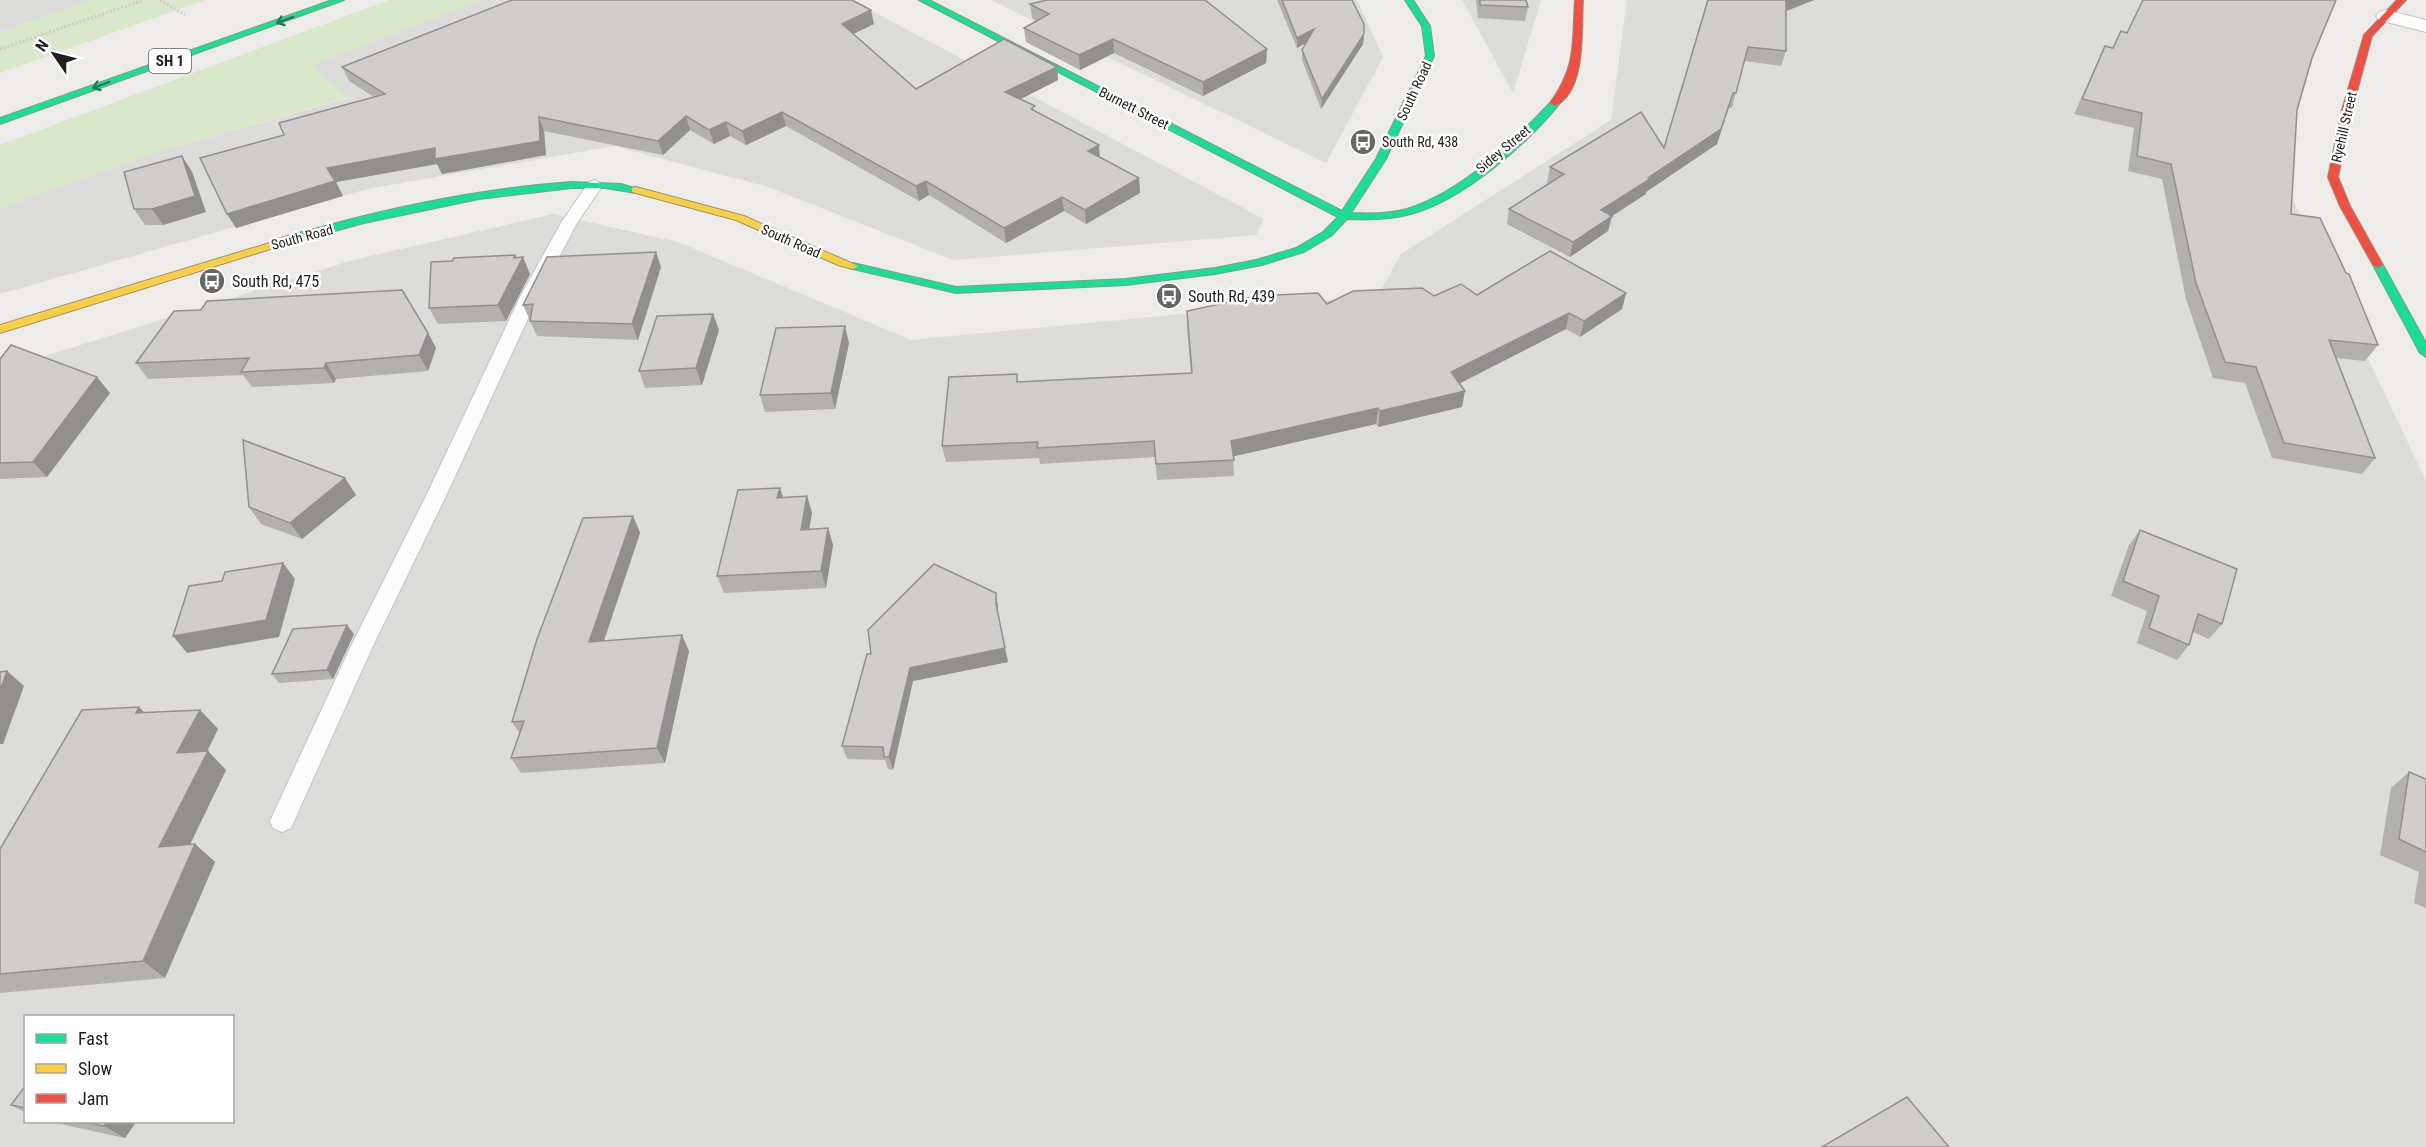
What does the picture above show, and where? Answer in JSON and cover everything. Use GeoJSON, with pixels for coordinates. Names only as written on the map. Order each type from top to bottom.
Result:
{"type":"FeatureCollection","features":[{"type":"Feature","properties":{"kind":"main road","name":"SH 1"},"geometry":{"type":"LineString","coordinates":[[0,121],[340,0]]}},
{"type":"Feature","properties":{"kind":"main road","name":"Burnett Street"},"geometry":{"type":"LineString","coordinates":[[923,0],[1344,216]]}},
{"type":"Feature","properties":{"kind":"main road","name":"South Road"},"geometry":{"type":"LineString","coordinates":[[0,329],[320,232],[451,200],[549,186],[595,185],[630,188],[740,218],[842,263],[956,290],[1126,282],[1215,272],[1258,263],[1300,250],[1327,234],[1344,216],[1381,159],[1430,56],[1426,26],[1409,0]]}},
{"type":"Feature","properties":{"kind":"main road","name":"Sidey Street"},"geometry":{"type":"LineString","coordinates":[[1344,216],[1382,218],[1430,204],[1497,156],[1556,103],[1571,82],[1577,60],[1579,0]]}},
{"type":"Feature","properties":{"kind":"main road","name":"Ryehill Street"},"geometry":{"type":"LineString","coordinates":[[2402,0],[2368,35],[2347,110],[2332,177],[2345,206],[2426,353]]}},
{"type":"Feature","properties":{"kind":"street"},"geometry":{"type":"LineString","coordinates":[[2386,16],[2426,26]]}},
{"type":"Feature","properties":{"kind":"lane"},"geometry":{"type":"LineString","coordinates":[[282,821],[361,648],[435,498],[529,297],[569,223],[595,185]]}},
{"type":"Feature","properties":{"kind":"path"},"geometry":{"type":"LineString","coordinates":[[0,49],[144,0]]}},
{"type":"Feature","properties":{"kind":"path"},"geometry":{"type":"LineString","coordinates":[[160,0],[185,15]]}},
{"type":"Feature","properties":{"kind":"shaded area"},"geometry":{"type":"Polygon","coordinates":[[[0,0],[93,0],[0,32],[0,0]]]}},
{"type":"Feature","properties":{"kind":"shaded area"},"geometry":{"type":"Polygon","coordinates":[[[481,0],[851,0],[1264,219],[1256,235],[953,260],[768,187],[614,146],[367,189],[0,294],[0,208],[154,153],[348,98],[312,65],[481,0]]]}},
{"type":"Feature","properties":{"kind":"shaded area"},"geometry":{"type":"Polygon","coordinates":[[[991,0],[1357,0],[1383,57],[1326,163],[991,0]]]}},
{"type":"Feature","properties":{"kind":"shaded area"},"geometry":{"type":"Polygon","coordinates":[[[1462,0],[1541,0],[1513,93],[1462,0]]]}},
{"type":"Feature","properties":{"kind":"shaded area"},"geometry":{"type":"Polygon","coordinates":[[[1627,0],[2324,0],[2276,164],[2426,481],[2426,1147],[0,1147],[0,370],[353,260],[553,214],[678,242],[911,340],[1378,295],[1401,254],[1611,120],[1627,0]]]}},
{"type":"Feature","properties":{"kind":"green space"},"geometry":{"type":"Polygon","coordinates":[[[93,0],[205,0],[0,73],[0,32],[93,0]]]}},
{"type":"Feature","properties":{"kind":"green space"},"geometry":{"type":"Polygon","coordinates":[[[389,0],[481,0],[312,65],[349,97],[154,153],[0,208],[0,145],[389,0]]]}},
{"type":"Feature","properties":{"kind":"building"},"geometry":{"type":"Polygon","coordinates":[[[512,0],[852,0],[871,10],[842,24],[916,89],[1004,39],[1057,67],[1005,92],[1035,106],[1031,109],[1099,145],[1088,151],[1139,178],[1085,210],[1062,197],[1004,228],[926,181],[916,186],[782,112],[742,131],[726,122],[709,130],[686,116],[658,141],[539,117],[540,141],[435,159],[435,148],[327,168],[335,181],[227,214],[200,158],[284,135],[279,123],[385,94],[342,67],[512,0]]]}},
{"type":"Feature","properties":{"kind":"building"},"geometry":{"type":"Polygon","coordinates":[[[1047,0],[1205,0],[1267,49],[1203,82],[1113,39],[1079,55],[1024,28],[1049,14],[1030,4],[1047,0]]]}},
{"type":"Feature","properties":{"kind":"building"},"geometry":{"type":"Polygon","coordinates":[[[1282,0],[1352,0],[1364,24],[1364,34],[1322,99],[1302,50],[1314,29],[1297,38],[1282,0]]]}},
{"type":"Feature","properties":{"kind":"building"},"geometry":{"type":"Polygon","coordinates":[[[1480,0],[1526,0],[1528,7],[1480,5],[1480,0]]]}},
{"type":"Feature","properties":{"kind":"building"},"geometry":{"type":"Polygon","coordinates":[[[1708,0],[1786,0],[1786,51],[1748,47],[1736,93],[1733,93],[1721,129],[1601,210],[1612,216],[1573,242],[1509,209],[1564,174],[1550,167],[1641,112],[1664,148],[1708,0]]]}},
{"type":"Feature","properties":{"kind":"building"},"geometry":{"type":"Polygon","coordinates":[[[2143,0],[2336,0],[2312,58],[2297,110],[2291,214],[2320,218],[2346,273],[2349,274],[2378,345],[2329,340],[2375,458],[2284,443],[2256,367],[2225,362],[2196,283],[2171,164],[2137,156],[2142,113],[2082,99],[2105,46],[2113,48],[2121,31],[2127,33],[2143,0]]]}},
{"type":"Feature","properties":{"kind":"building"},"geometry":{"type":"Polygon","coordinates":[[[182,156],[195,196],[152,209],[134,209],[124,172],[182,156]]]}},
{"type":"Feature","properties":{"kind":"building"},"geometry":{"type":"Polygon","coordinates":[[[1550,251],[1626,293],[1584,321],[1569,313],[1451,372],[1465,391],[1231,441],[1234,460],[1156,464],[1154,441],[1037,448],[1038,442],[942,446],[949,377],[1017,374],[1017,382],[1192,373],[1187,311],[1257,296],[1318,293],[1327,304],[1353,291],[1422,288],[1434,296],[1461,284],[1477,295],[1550,251]]]}},
{"type":"Feature","properties":{"kind":"building"},"geometry":{"type":"Polygon","coordinates":[[[656,252],[632,324],[530,321],[533,304],[523,305],[547,257],[656,252]]]}},
{"type":"Feature","properties":{"kind":"building"},"geometry":{"type":"Polygon","coordinates":[[[515,255],[514,258],[523,257],[498,305],[429,308],[431,262],[452,261],[454,258],[515,255]]]}},
{"type":"Feature","properties":{"kind":"building"},"geometry":{"type":"Polygon","coordinates":[[[402,290],[428,333],[419,355],[326,363],[324,368],[241,372],[249,358],[136,363],[174,311],[201,310],[207,301],[402,290]]]}},
{"type":"Feature","properties":{"kind":"building"},"geometry":{"type":"Polygon","coordinates":[[[713,314],[696,368],[639,371],[657,316],[713,314]]]}},
{"type":"Feature","properties":{"kind":"building"},"geometry":{"type":"Polygon","coordinates":[[[845,326],[831,393],[760,395],[776,328],[845,326]]]}},
{"type":"Feature","properties":{"kind":"building"},"geometry":{"type":"Polygon","coordinates":[[[11,345],[97,377],[33,462],[0,463],[0,359],[11,345]]]}},
{"type":"Feature","properties":{"kind":"building"},"geometry":{"type":"Polygon","coordinates":[[[243,440],[345,478],[290,523],[249,507],[243,440]]]}},
{"type":"Feature","properties":{"kind":"building"},"geometry":{"type":"Polygon","coordinates":[[[780,488],[777,498],[807,496],[801,530],[828,528],[821,571],[717,576],[738,490],[780,488]]]}},
{"type":"Feature","properties":{"kind":"building"},"geometry":{"type":"Polygon","coordinates":[[[633,516],[589,642],[682,635],[657,748],[511,758],[524,721],[512,722],[537,639],[583,518],[633,516]]]}},
{"type":"Feature","properties":{"kind":"building"},"geometry":{"type":"Polygon","coordinates":[[[2140,530],[2237,569],[2222,624],[2198,614],[2189,645],[2149,628],[2159,596],[2123,581],[2140,530]]]}},
{"type":"Feature","properties":{"kind":"building"},"geometry":{"type":"Polygon","coordinates":[[[283,563],[266,620],[173,636],[189,586],[222,581],[225,572],[283,563]]]}},
{"type":"Feature","properties":{"kind":"building"},"geometry":{"type":"Polygon","coordinates":[[[934,564],[996,593],[1005,648],[910,668],[889,757],[884,757],[883,747],[842,746],[867,654],[871,654],[868,630],[934,564]]]}},
{"type":"Feature","properties":{"kind":"building"},"geometry":{"type":"Polygon","coordinates":[[[347,625],[327,670],[272,674],[293,629],[347,625]]]}},
{"type":"Feature","properties":{"kind":"building"},"geometry":{"type":"Polygon","coordinates":[[[7,671],[0,691],[0,672],[7,671]]]}},
{"type":"Feature","properties":{"kind":"building"},"geometry":{"type":"Polygon","coordinates":[[[139,707],[136,713],[200,710],[177,753],[208,751],[159,847],[195,844],[143,961],[0,974],[0,849],[82,710],[139,707]]]}},
{"type":"Feature","properties":{"kind":"building"},"geometry":{"type":"Polygon","coordinates":[[[2409,772],[2426,779],[2426,852],[2399,839],[2409,772]]]}},
{"type":"Feature","properties":{"kind":"building"},"geometry":{"type":"Polygon","coordinates":[[[24,1088],[24,1108],[11,1105],[24,1088]]]}},
{"type":"Feature","properties":{"kind":"building"},"geometry":{"type":"Polygon","coordinates":[[[1907,1097],[1949,1147],[1822,1147],[1907,1097]]]}},
{"type":"Feature","properties":{"kind":"building"},"geometry":{"type":"Polygon","coordinates":[[[89,1123],[106,1123],[104,1126],[89,1123]]]}},
{"type":"Feature","properties":{"kind":"traffic: fast"},"geometry":{"type":"LineString","coordinates":[[0,121],[340,0]]}},
{"type":"Feature","properties":{"kind":"traffic: fast"},"geometry":{"type":"LineString","coordinates":[[923,0],[1344,216],[1376,216],[1408,212],[1446,195],[1507,150],[1555,103]]}},
{"type":"Feature","properties":{"kind":"traffic: fast"},"geometry":{"type":"LineString","coordinates":[[853,266],[956,290],[1126,282],[1215,271],[1258,263],[1300,250],[1327,234],[1344,216],[1381,159],[1430,56],[1426,26],[1409,0]]}},
{"type":"Feature","properties":{"kind":"traffic: fast"},"geometry":{"type":"LineString","coordinates":[[276,244],[362,220],[479,196],[589,184],[636,190]]}},
{"type":"Feature","properties":{"kind":"traffic: fast"},"geometry":{"type":"LineString","coordinates":[[2378,265],[2426,353]]}},
{"type":"Feature","properties":{"kind":"traffic: slow"},"geometry":{"type":"LineString","coordinates":[[636,190],[740,218],[853,266]]}},
{"type":"Feature","properties":{"kind":"traffic: slow"},"geometry":{"type":"LineString","coordinates":[[0,329],[276,244]]}},
{"type":"Feature","properties":{"kind":"traffic: jam"},"geometry":{"type":"LineString","coordinates":[[1555,103],[1571,79],[1575,66],[1579,0]]}},
{"type":"Feature","properties":{"kind":"traffic: jam"},"geometry":{"type":"LineString","coordinates":[[2378,265],[2345,206],[2333,177],[2347,110],[2368,35],[2402,0]]}},
{"type":"Feature","properties":{"kind":"place","name":"South Rd, 438"},"geometry":{"type":"Point","coordinates":[1363,142]}},
{"type":"Feature","properties":{"kind":"place","name":"South Rd, 475"},"geometry":{"type":"Point","coordinates":[212,281]}},
{"type":"Feature","properties":{"kind":"place","name":"South Rd, 439"},"geometry":{"type":"Point","coordinates":[1169,296]}}]}
